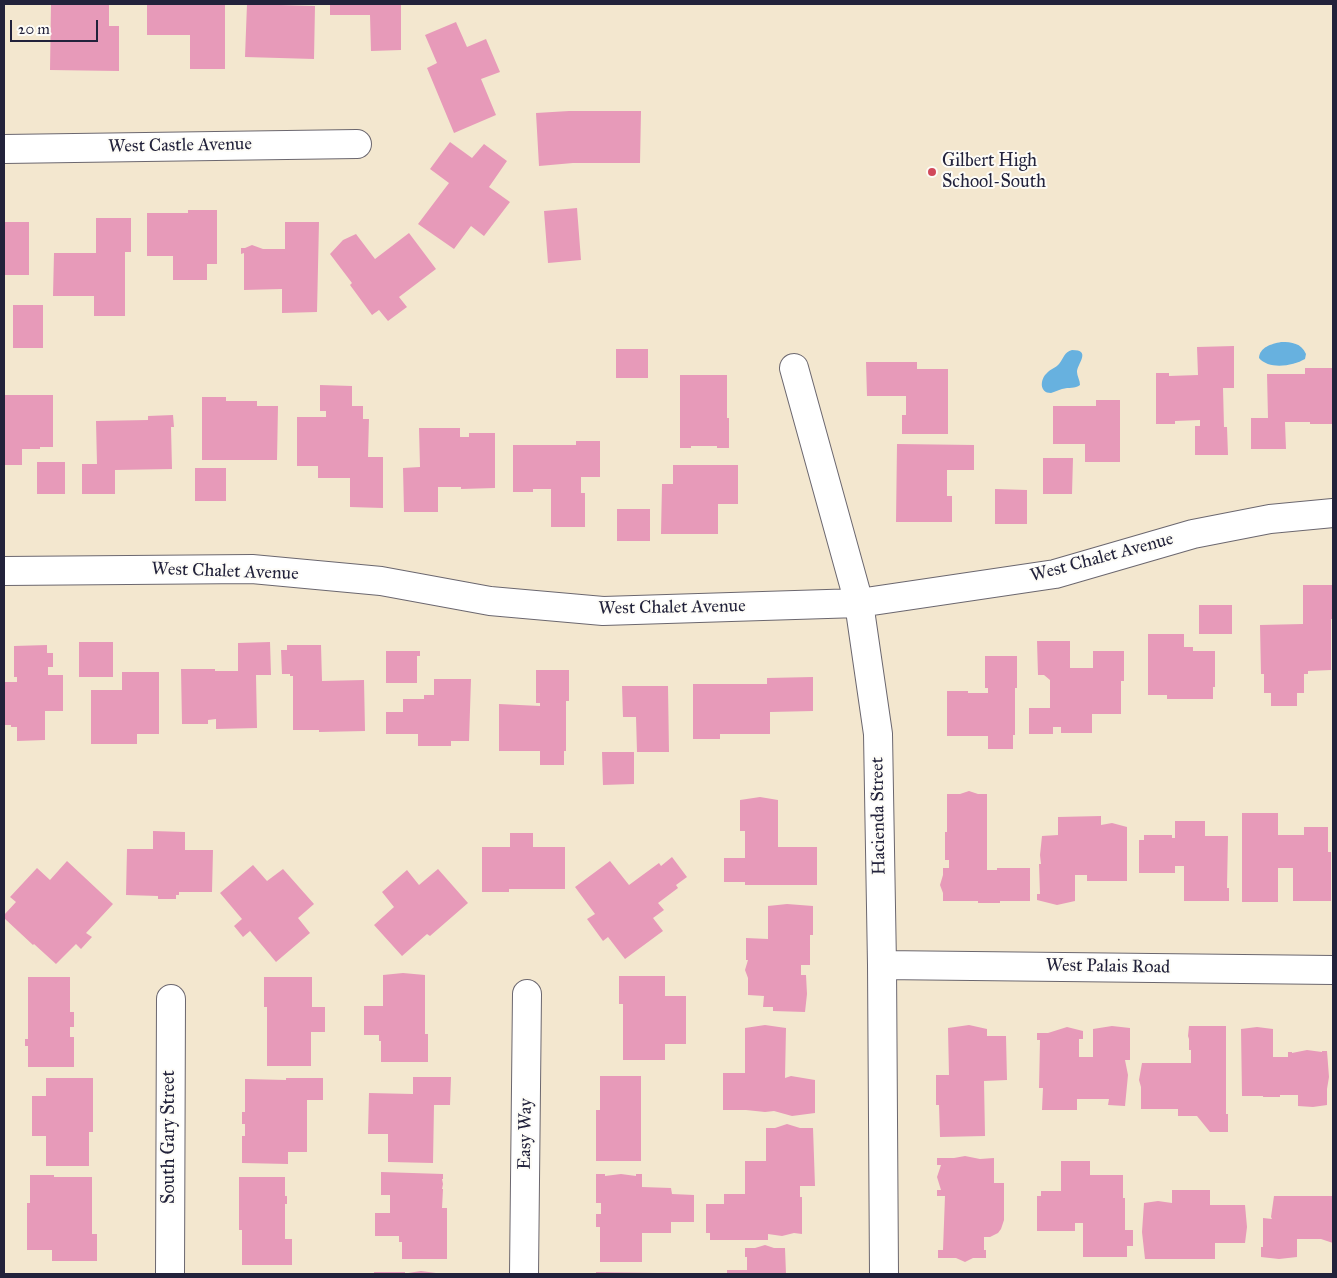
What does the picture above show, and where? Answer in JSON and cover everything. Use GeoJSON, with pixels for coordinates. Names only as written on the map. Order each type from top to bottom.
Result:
{"type":"FeatureCollection","features":[{"type":"Feature","properties":{"kind":"street","name":"West Castle Avenue"},"geometry":{"type":"LineString","coordinates":[[4,149],[357,144]]}},
{"type":"Feature","properties":{"kind":"street","name":"Hacienda Street"},"geometry":{"type":"LineString","coordinates":[[794,368],[859,603],[878,734],[884,1274]]}},
{"type":"Feature","properties":{"kind":"street","name":"West Chalet Avenue"},"geometry":{"type":"LineString","coordinates":[[4,571],[252,569],[381,581],[490,601],[603,611],[859,603],[1054,574],[1193,534],[1270,519],[1333,513]]}},
{"type":"Feature","properties":{"kind":"street","name":"West Palais Road"},"geometry":{"type":"LineString","coordinates":[[882,965],[1333,970]]}},
{"type":"Feature","properties":{"kind":"street","name":"Easy Way"},"geometry":{"type":"LineString","coordinates":[[524,1274],[527,994]]}},
{"type":"Feature","properties":{"kind":"street","name":"South Gary Street"},"geometry":{"type":"LineString","coordinates":[[170,1274],[171,999]]}},
{"type":"Feature","properties":{"kind":"water"},"geometry":{"type":"Polygon","coordinates":[[[1281,342],[1292,343],[1302,347],[1306,354],[1305,359],[1281,366],[1263,362],[1259,358],[1261,351],[1270,345],[1281,342]]]}},
{"type":"Feature","properties":{"kind":"water"},"geometry":{"type":"Polygon","coordinates":[[[1072,350],[1081,352],[1082,355],[1077,372],[1080,385],[1051,393],[1044,391],[1042,382],[1045,376],[1061,362],[1067,352],[1072,350]]]}},
{"type":"Feature","properties":{"kind":"building"},"geometry":{"type":"Polygon","coordinates":[[[51,4],[109,4],[109,26],[119,26],[119,71],[50,70],[51,4]]]}},
{"type":"Feature","properties":{"kind":"building"},"geometry":{"type":"Polygon","coordinates":[[[147,4],[225,4],[225,69],[190,69],[190,35],[147,35],[147,4]]]}},
{"type":"Feature","properties":{"kind":"building"},"geometry":{"type":"Polygon","coordinates":[[[247,4],[315,6],[314,59],[245,57],[247,4]]]}},
{"type":"Feature","properties":{"kind":"building"},"geometry":{"type":"Polygon","coordinates":[[[330,4],[401,4],[401,50],[371,51],[370,15],[330,15],[330,4]]]}},
{"type":"Feature","properties":{"kind":"building"},"geometry":{"type":"Polygon","coordinates":[[[456,22],[467,47],[486,39],[500,72],[481,79],[496,115],[454,133],[427,68],[437,63],[425,35],[456,22]]]}},
{"type":"Feature","properties":{"kind":"building"},"geometry":{"type":"Polygon","coordinates":[[[641,111],[640,163],[573,163],[539,166],[536,113],[641,111]]]}},
{"type":"Feature","properties":{"kind":"building"},"geometry":{"type":"Polygon","coordinates":[[[450,142],[472,158],[484,144],[507,161],[489,187],[510,202],[484,236],[471,226],[454,249],[418,224],[449,183],[430,169],[450,142]]]}},
{"type":"Feature","properties":{"kind":"building"},"geometry":{"type":"Polygon","coordinates":[[[577,208],[581,260],[548,263],[544,211],[577,208]]]}},
{"type":"Feature","properties":{"kind":"building"},"geometry":{"type":"Polygon","coordinates":[[[188,210],[217,210],[217,264],[207,264],[207,280],[173,280],[173,256],[147,256],[147,213],[188,213],[188,210]]]}},
{"type":"Feature","properties":{"kind":"building"},"geometry":{"type":"Polygon","coordinates":[[[96,218],[131,218],[131,252],[125,252],[125,316],[94,316],[94,296],[53,296],[54,253],[96,253],[96,218]]]}},
{"type":"Feature","properties":{"kind":"building"},"geometry":{"type":"Polygon","coordinates":[[[4,222],[29,222],[29,275],[4,275],[4,222]]]}},
{"type":"Feature","properties":{"kind":"building"},"geometry":{"type":"Polygon","coordinates":[[[285,222],[319,222],[317,312],[282,313],[282,289],[244,290],[244,253],[241,254],[241,248],[252,245],[263,249],[285,249],[285,222]]]}},
{"type":"Feature","properties":{"kind":"building"},"geometry":{"type":"Polygon","coordinates":[[[409,233],[436,269],[399,297],[407,307],[388,321],[379,310],[372,315],[350,285],[352,283],[330,254],[343,240],[356,234],[375,259],[409,233]]]}},
{"type":"Feature","properties":{"kind":"building"},"geometry":{"type":"Polygon","coordinates":[[[13,305],[43,305],[43,348],[13,348],[13,305]]]}},
{"type":"Feature","properties":{"kind":"building"},"geometry":{"type":"Polygon","coordinates":[[[1234,346],[1234,388],[1223,388],[1224,427],[1227,427],[1228,455],[1195,455],[1195,426],[1200,426],[1200,420],[1175,421],[1175,424],[1156,424],[1156,373],[1169,373],[1169,376],[1198,375],[1197,347],[1234,346]]]}},
{"type":"Feature","properties":{"kind":"building"},"geometry":{"type":"Polygon","coordinates":[[[616,349],[648,349],[648,378],[616,378],[616,349]]]}},
{"type":"Feature","properties":{"kind":"building"},"geometry":{"type":"Polygon","coordinates":[[[866,362],[917,362],[917,369],[948,369],[948,434],[902,434],[902,415],[906,415],[906,396],[867,396],[866,362]]]}},
{"type":"Feature","properties":{"kind":"building"},"geometry":{"type":"Polygon","coordinates":[[[1305,368],[1333,368],[1333,424],[1285,422],[1286,449],[1251,449],[1251,418],[1268,418],[1267,374],[1305,374],[1305,368]]]}},
{"type":"Feature","properties":{"kind":"building"},"geometry":{"type":"Polygon","coordinates":[[[680,375],[727,375],[729,448],[691,446],[691,448],[680,448],[680,375]]]}},
{"type":"Feature","properties":{"kind":"building"},"geometry":{"type":"Polygon","coordinates":[[[320,385],[352,386],[352,406],[363,406],[363,419],[369,419],[368,457],[383,457],[383,508],[350,507],[350,478],[318,478],[318,466],[297,466],[297,417],[326,417],[326,411],[320,411],[320,385]]]}},
{"type":"Feature","properties":{"kind":"building"},"geometry":{"type":"Polygon","coordinates":[[[4,395],[53,395],[53,447],[22,449],[22,465],[4,465],[4,395]]]}},
{"type":"Feature","properties":{"kind":"building"},"geometry":{"type":"Polygon","coordinates":[[[202,397],[226,397],[226,401],[257,401],[257,406],[278,406],[277,460],[202,460],[202,397]]]}},
{"type":"Feature","properties":{"kind":"building"},"geometry":{"type":"Polygon","coordinates":[[[1096,400],[1120,400],[1120,462],[1085,462],[1085,444],[1053,444],[1053,406],[1096,406],[1096,400]]]}},
{"type":"Feature","properties":{"kind":"building"},"geometry":{"type":"Polygon","coordinates":[[[173,415],[174,427],[171,427],[172,469],[115,470],[115,494],[82,494],[82,464],[97,464],[96,421],[148,420],[148,416],[173,415]]]}},
{"type":"Feature","properties":{"kind":"building"},"geometry":{"type":"Polygon","coordinates":[[[419,428],[460,428],[460,437],[469,437],[469,433],[495,433],[495,488],[461,489],[461,487],[438,487],[438,512],[404,512],[403,468],[420,467],[419,428]]]}},
{"type":"Feature","properties":{"kind":"building"},"geometry":{"type":"Polygon","coordinates":[[[576,441],[600,441],[600,477],[581,477],[581,493],[585,493],[585,527],[551,527],[551,489],[533,489],[533,492],[513,492],[513,445],[576,445],[576,441]]]}},
{"type":"Feature","properties":{"kind":"building"},"geometry":{"type":"Polygon","coordinates":[[[897,444],[974,445],[974,470],[947,470],[947,496],[952,496],[952,522],[896,522],[897,444]]]}},
{"type":"Feature","properties":{"kind":"building"},"geometry":{"type":"Polygon","coordinates":[[[1043,458],[1073,458],[1072,494],[1043,494],[1043,458]]]}},
{"type":"Feature","properties":{"kind":"building"},"geometry":{"type":"Polygon","coordinates":[[[37,462],[65,462],[65,494],[37,494],[37,462]]]}},
{"type":"Feature","properties":{"kind":"building"},"geometry":{"type":"Polygon","coordinates":[[[673,465],[738,465],[738,504],[718,504],[718,534],[661,534],[662,484],[673,484],[673,465]]]}},
{"type":"Feature","properties":{"kind":"building"},"geometry":{"type":"Polygon","coordinates":[[[195,468],[226,468],[226,501],[195,501],[195,468]]]}},
{"type":"Feature","properties":{"kind":"building"},"geometry":{"type":"Polygon","coordinates":[[[995,489],[1027,490],[1027,524],[995,524],[995,489]]]}},
{"type":"Feature","properties":{"kind":"building"},"geometry":{"type":"Polygon","coordinates":[[[617,509],[650,509],[650,541],[617,541],[617,509]]]}},
{"type":"Feature","properties":{"kind":"building"},"geometry":{"type":"Polygon","coordinates":[[[1303,585],[1333,585],[1331,670],[1308,671],[1308,674],[1304,674],[1304,693],[1297,693],[1297,706],[1271,706],[1271,693],[1264,693],[1264,674],[1261,674],[1260,625],[1303,624],[1303,585]]]}},
{"type":"Feature","properties":{"kind":"building"},"geometry":{"type":"Polygon","coordinates":[[[1199,605],[1232,605],[1232,634],[1199,634],[1199,605]]]}},
{"type":"Feature","properties":{"kind":"building"},"geometry":{"type":"Polygon","coordinates":[[[1148,634],[1184,634],[1184,647],[1193,647],[1193,651],[1215,651],[1213,699],[1167,699],[1167,695],[1148,695],[1148,634]]]}},
{"type":"Feature","properties":{"kind":"building"},"geometry":{"type":"Polygon","coordinates":[[[1037,641],[1070,641],[1070,668],[1093,668],[1093,651],[1124,651],[1124,681],[1121,681],[1121,714],[1092,714],[1092,733],[1061,733],[1061,727],[1053,727],[1053,734],[1029,734],[1029,708],[1050,708],[1050,680],[1044,675],[1038,675],[1037,641]]]}},
{"type":"Feature","properties":{"kind":"building"},"geometry":{"type":"Polygon","coordinates":[[[79,642],[113,642],[113,677],[79,677],[79,642]]]}},
{"type":"Feature","properties":{"kind":"building"},"geometry":{"type":"Polygon","coordinates":[[[270,642],[271,675],[256,675],[257,728],[216,729],[216,719],[208,720],[208,724],[182,724],[181,669],[238,671],[238,643],[270,642]]]}},
{"type":"Feature","properties":{"kind":"building"},"geometry":{"type":"Polygon","coordinates":[[[47,645],[47,653],[53,653],[53,667],[48,667],[48,675],[63,675],[63,711],[45,711],[45,740],[17,741],[17,727],[4,725],[4,682],[17,682],[17,677],[14,677],[14,646],[47,645]]]}},
{"type":"Feature","properties":{"kind":"building"},"geometry":{"type":"Polygon","coordinates":[[[287,645],[321,645],[322,681],[364,680],[365,731],[319,732],[319,730],[293,730],[293,676],[282,674],[281,650],[287,650],[287,645]]]}},
{"type":"Feature","properties":{"kind":"building"},"geometry":{"type":"Polygon","coordinates":[[[386,651],[420,651],[420,656],[417,656],[417,683],[386,683],[386,651]]]}},
{"type":"Feature","properties":{"kind":"building"},"geometry":{"type":"Polygon","coordinates":[[[985,656],[1017,656],[1013,749],[988,749],[988,736],[947,736],[947,691],[988,693],[988,688],[985,688],[985,656]]]}},
{"type":"Feature","properties":{"kind":"building"},"geometry":{"type":"Polygon","coordinates":[[[536,670],[569,670],[569,701],[566,701],[566,751],[564,751],[564,765],[540,765],[540,751],[499,751],[499,704],[540,706],[540,703],[536,703],[536,670]]]}},
{"type":"Feature","properties":{"kind":"building"},"geometry":{"type":"Polygon","coordinates":[[[122,672],[159,672],[159,734],[137,734],[137,744],[91,744],[91,690],[122,690],[122,672]]]}},
{"type":"Feature","properties":{"kind":"building"},"geometry":{"type":"Polygon","coordinates":[[[813,677],[813,711],[770,712],[770,734],[720,734],[720,739],[693,739],[693,684],[767,684],[767,678],[813,677]]]}},
{"type":"Feature","properties":{"kind":"building"},"geometry":{"type":"Polygon","coordinates":[[[434,679],[471,679],[469,741],[451,741],[451,746],[418,746],[418,734],[386,734],[386,712],[403,712],[403,699],[424,699],[424,695],[434,695],[434,679]]]}},
{"type":"Feature","properties":{"kind":"building"},"geometry":{"type":"Polygon","coordinates":[[[622,686],[668,686],[669,752],[637,752],[636,717],[623,717],[622,686]]]}},
{"type":"Feature","properties":{"kind":"building"},"geometry":{"type":"Polygon","coordinates":[[[602,752],[634,752],[634,784],[603,785],[602,752]]]}},
{"type":"Feature","properties":{"kind":"building"},"geometry":{"type":"Polygon","coordinates":[[[969,791],[987,794],[987,870],[997,870],[997,868],[1030,868],[1030,901],[978,903],[978,901],[943,901],[940,885],[943,868],[949,868],[949,860],[945,860],[947,794],[960,794],[969,791]]]}},
{"type":"Feature","properties":{"kind":"building"},"geometry":{"type":"Polygon","coordinates":[[[760,797],[778,800],[778,847],[817,847],[817,885],[745,885],[745,882],[724,882],[724,858],[745,858],[745,831],[740,831],[740,800],[760,797]]]}},
{"type":"Feature","properties":{"kind":"building"},"geometry":{"type":"Polygon","coordinates":[[[1242,813],[1278,813],[1278,835],[1304,835],[1304,827],[1328,827],[1328,852],[1331,852],[1331,901],[1293,901],[1293,868],[1278,868],[1278,902],[1242,902],[1242,813]]]}},
{"type":"Feature","properties":{"kind":"building"},"geometry":{"type":"Polygon","coordinates":[[[1101,816],[1101,825],[1112,823],[1127,827],[1127,881],[1087,881],[1087,875],[1075,875],[1075,901],[1057,905],[1037,900],[1037,894],[1040,894],[1039,864],[1041,864],[1042,836],[1058,835],[1058,817],[1101,816]]]}},
{"type":"Feature","properties":{"kind":"building"},"geometry":{"type":"Polygon","coordinates":[[[1175,821],[1205,821],[1205,836],[1228,836],[1227,888],[1229,888],[1229,901],[1184,901],[1184,866],[1175,866],[1175,873],[1139,873],[1139,840],[1144,840],[1144,835],[1172,835],[1172,838],[1175,838],[1175,821]]]}},
{"type":"Feature","properties":{"kind":"building"},"geometry":{"type":"Polygon","coordinates":[[[153,831],[185,832],[185,850],[213,850],[212,892],[179,892],[179,895],[176,895],[176,899],[158,899],[158,896],[126,895],[127,849],[153,849],[153,831]]]}},
{"type":"Feature","properties":{"kind":"building"},"geometry":{"type":"Polygon","coordinates":[[[510,833],[533,833],[533,847],[565,847],[565,889],[509,889],[509,892],[482,892],[482,847],[510,847],[510,833]]]}},
{"type":"Feature","properties":{"kind":"building"},"geometry":{"type":"Polygon","coordinates":[[[672,857],[687,877],[676,885],[678,888],[658,903],[664,910],[653,918],[663,931],[625,959],[608,937],[603,941],[587,919],[595,914],[575,887],[610,861],[629,885],[659,863],[661,866],[672,857]]]}},
{"type":"Feature","properties":{"kind":"building"},"geometry":{"type":"Polygon","coordinates":[[[67,861],[113,904],[86,933],[92,937],[81,949],[76,944],[56,964],[4,918],[4,915],[16,902],[10,897],[37,868],[50,880],[67,861]]]}},
{"type":"Feature","properties":{"kind":"building"},"geometry":{"type":"Polygon","coordinates":[[[253,865],[267,881],[283,869],[314,904],[298,918],[310,933],[276,962],[250,931],[243,937],[234,926],[242,919],[220,893],[253,865]]]}},
{"type":"Feature","properties":{"kind":"building"},"geometry":{"type":"Polygon","coordinates":[[[438,869],[468,903],[430,936],[427,934],[402,956],[374,925],[394,907],[382,892],[407,870],[419,885],[438,869]]]}},
{"type":"Feature","properties":{"kind":"building"},"geometry":{"type":"Polygon","coordinates":[[[787,904],[813,906],[813,935],[810,935],[810,965],[801,965],[801,975],[806,975],[807,994],[805,1012],[773,1011],[773,1007],[763,1007],[764,996],[748,995],[748,978],[745,970],[748,960],[746,960],[746,938],[768,939],[768,906],[787,904]]]}},
{"type":"Feature","properties":{"kind":"building"},"geometry":{"type":"Polygon","coordinates":[[[403,973],[425,975],[425,1034],[428,1034],[428,1062],[381,1062],[381,1041],[379,1041],[379,1035],[364,1035],[364,1006],[383,1006],[383,975],[403,973]]]}},
{"type":"Feature","properties":{"kind":"building"},"geometry":{"type":"Polygon","coordinates":[[[619,976],[665,976],[665,996],[686,996],[686,1044],[665,1044],[665,1060],[623,1060],[623,1004],[619,1004],[619,976]]]}},
{"type":"Feature","properties":{"kind":"building"},"geometry":{"type":"Polygon","coordinates":[[[28,977],[70,977],[70,1012],[74,1012],[74,1027],[70,1027],[70,1037],[74,1037],[74,1067],[28,1067],[28,1046],[25,1046],[25,1039],[28,1039],[28,977]]]}},
{"type":"Feature","properties":{"kind":"building"},"geometry":{"type":"Polygon","coordinates":[[[264,977],[312,977],[312,1007],[325,1007],[325,1032],[311,1032],[311,1066],[267,1066],[267,1007],[264,1007],[264,977]]]}},
{"type":"Feature","properties":{"kind":"building"},"geometry":{"type":"Polygon","coordinates":[[[765,1025],[786,1028],[785,1078],[791,1076],[815,1080],[815,1113],[792,1116],[774,1111],[723,1110],[723,1073],[745,1073],[745,1028],[765,1025]]]}},
{"type":"Feature","properties":{"kind":"building"},"geometry":{"type":"Polygon","coordinates":[[[969,1025],[987,1029],[987,1036],[1006,1036],[1007,1080],[984,1081],[985,1136],[940,1137],[939,1105],[936,1105],[936,1075],[949,1075],[948,1028],[969,1025]]]}},
{"type":"Feature","properties":{"kind":"building"},"geometry":{"type":"Polygon","coordinates":[[[1112,1026],[1130,1028],[1130,1060],[1125,1060],[1128,1075],[1125,1106],[1108,1105],[1109,1099],[1077,1099],[1077,1110],[1042,1110],[1043,1088],[1039,1088],[1040,1040],[1037,1040],[1037,1033],[1048,1033],[1067,1027],[1083,1031],[1083,1039],[1079,1039],[1079,1057],[1093,1057],[1093,1029],[1112,1026]]]}},
{"type":"Feature","properties":{"kind":"building"},"geometry":{"type":"Polygon","coordinates":[[[1189,1026],[1226,1026],[1226,1114],[1228,1114],[1228,1132],[1210,1132],[1197,1116],[1178,1116],[1178,1109],[1141,1109],[1141,1087],[1139,1080],[1142,1063],[1191,1063],[1188,1036],[1189,1026]]]}},
{"type":"Feature","properties":{"kind":"building"},"geometry":{"type":"Polygon","coordinates":[[[1257,1027],[1273,1029],[1273,1057],[1288,1057],[1288,1052],[1307,1050],[1327,1051],[1329,1077],[1327,1105],[1313,1107],[1298,1106],[1298,1095],[1280,1095],[1280,1097],[1242,1096],[1241,1029],[1257,1027]]]}},
{"type":"Feature","properties":{"kind":"building"},"geometry":{"type":"Polygon","coordinates":[[[600,1076],[641,1076],[641,1161],[596,1161],[596,1110],[600,1110],[600,1076]]]}},
{"type":"Feature","properties":{"kind":"building"},"geometry":{"type":"Polygon","coordinates":[[[413,1077],[451,1077],[450,1105],[434,1105],[433,1163],[388,1162],[388,1134],[368,1134],[369,1093],[413,1094],[413,1077]]]}},
{"type":"Feature","properties":{"kind":"building"},"geometry":{"type":"Polygon","coordinates":[[[46,1078],[93,1078],[93,1132],[89,1132],[89,1166],[46,1166],[46,1136],[32,1136],[32,1096],[46,1096],[46,1078]]]}},
{"type":"Feature","properties":{"kind":"building"},"geometry":{"type":"Polygon","coordinates":[[[286,1078],[323,1078],[323,1100],[307,1100],[307,1152],[288,1152],[288,1164],[242,1163],[242,1136],[245,1136],[242,1112],[245,1112],[245,1079],[286,1080],[286,1078]]]}},
{"type":"Feature","properties":{"kind":"building"},"geometry":{"type":"Polygon","coordinates":[[[787,1124],[800,1128],[813,1128],[815,1186],[800,1186],[800,1197],[802,1197],[802,1234],[794,1233],[782,1236],[768,1234],[768,1240],[710,1240],[710,1233],[706,1233],[706,1204],[724,1204],[724,1194],[745,1194],[745,1161],[766,1161],[766,1128],[775,1128],[787,1124]]]}},
{"type":"Feature","properties":{"kind":"building"},"geometry":{"type":"Polygon","coordinates":[[[965,1156],[980,1159],[994,1158],[994,1183],[1004,1183],[1004,1220],[998,1233],[990,1237],[984,1237],[986,1258],[973,1258],[965,1262],[956,1258],[938,1258],[938,1250],[943,1250],[945,1196],[937,1196],[937,1190],[941,1190],[937,1177],[941,1165],[937,1165],[937,1158],[965,1156]]]}},
{"type":"Feature","properties":{"kind":"building"},"geometry":{"type":"Polygon","coordinates":[[[1061,1161],[1090,1161],[1090,1175],[1123,1175],[1125,1230],[1133,1230],[1133,1246],[1127,1246],[1127,1257],[1083,1257],[1083,1223],[1075,1223],[1075,1231],[1037,1231],[1037,1196],[1041,1196],[1041,1191],[1061,1191],[1061,1161]]]}},
{"type":"Feature","properties":{"kind":"building"},"geometry":{"type":"Polygon","coordinates":[[[381,1172],[443,1174],[442,1208],[447,1208],[447,1259],[402,1259],[402,1242],[399,1242],[399,1236],[375,1236],[375,1213],[390,1213],[390,1195],[381,1195],[381,1172]]]}},
{"type":"Feature","properties":{"kind":"building"},"geometry":{"type":"Polygon","coordinates":[[[596,1174],[605,1174],[605,1176],[621,1174],[636,1176],[636,1174],[642,1174],[642,1187],[671,1188],[672,1194],[694,1195],[694,1222],[671,1222],[671,1233],[642,1233],[642,1262],[600,1262],[600,1227],[596,1227],[596,1214],[601,1214],[601,1203],[596,1203],[596,1174]]]}},
{"type":"Feature","properties":{"kind":"building"},"geometry":{"type":"Polygon","coordinates":[[[30,1175],[92,1177],[92,1234],[97,1234],[97,1261],[52,1261],[52,1250],[27,1250],[27,1203],[30,1203],[30,1175]]]}},
{"type":"Feature","properties":{"kind":"building"},"geometry":{"type":"Polygon","coordinates":[[[239,1177],[285,1177],[287,1204],[285,1204],[285,1239],[292,1239],[292,1265],[242,1265],[242,1230],[239,1230],[239,1177]]]}},
{"type":"Feature","properties":{"kind":"building"},"geometry":{"type":"Polygon","coordinates":[[[1172,1190],[1210,1190],[1210,1205],[1245,1205],[1247,1227],[1245,1243],[1215,1243],[1215,1259],[1145,1259],[1142,1232],[1144,1203],[1158,1201],[1172,1203],[1172,1190]]]}},
{"type":"Feature","properties":{"kind":"building"},"geometry":{"type":"Polygon","coordinates":[[[1274,1196],[1333,1196],[1333,1243],[1321,1239],[1297,1239],[1297,1257],[1279,1259],[1261,1257],[1263,1218],[1272,1219],[1274,1196]]]}},
{"type":"Feature","properties":{"kind":"building"},"geometry":{"type":"Polygon","coordinates":[[[765,1245],[774,1248],[785,1248],[786,1274],[727,1274],[727,1270],[747,1270],[745,1248],[765,1245]]]}},
{"type":"Feature","properties":{"kind":"building"},"geometry":{"type":"Polygon","coordinates":[[[421,1271],[436,1273],[436,1274],[408,1274],[421,1271]]]}},
{"type":"Feature","properties":{"kind":"building"},"geometry":{"type":"Polygon","coordinates":[[[374,1272],[405,1272],[405,1274],[374,1274],[374,1272]]]}},
{"type":"Feature","properties":{"kind":"building"},"geometry":{"type":"Polygon","coordinates":[[[596,1272],[658,1273],[658,1274],[596,1274],[596,1272]]]}},
{"type":"Feature","properties":{"kind":"place","name":"Gilbert High School-South"},"geometry":{"type":"Point","coordinates":[932,172]}}]}
